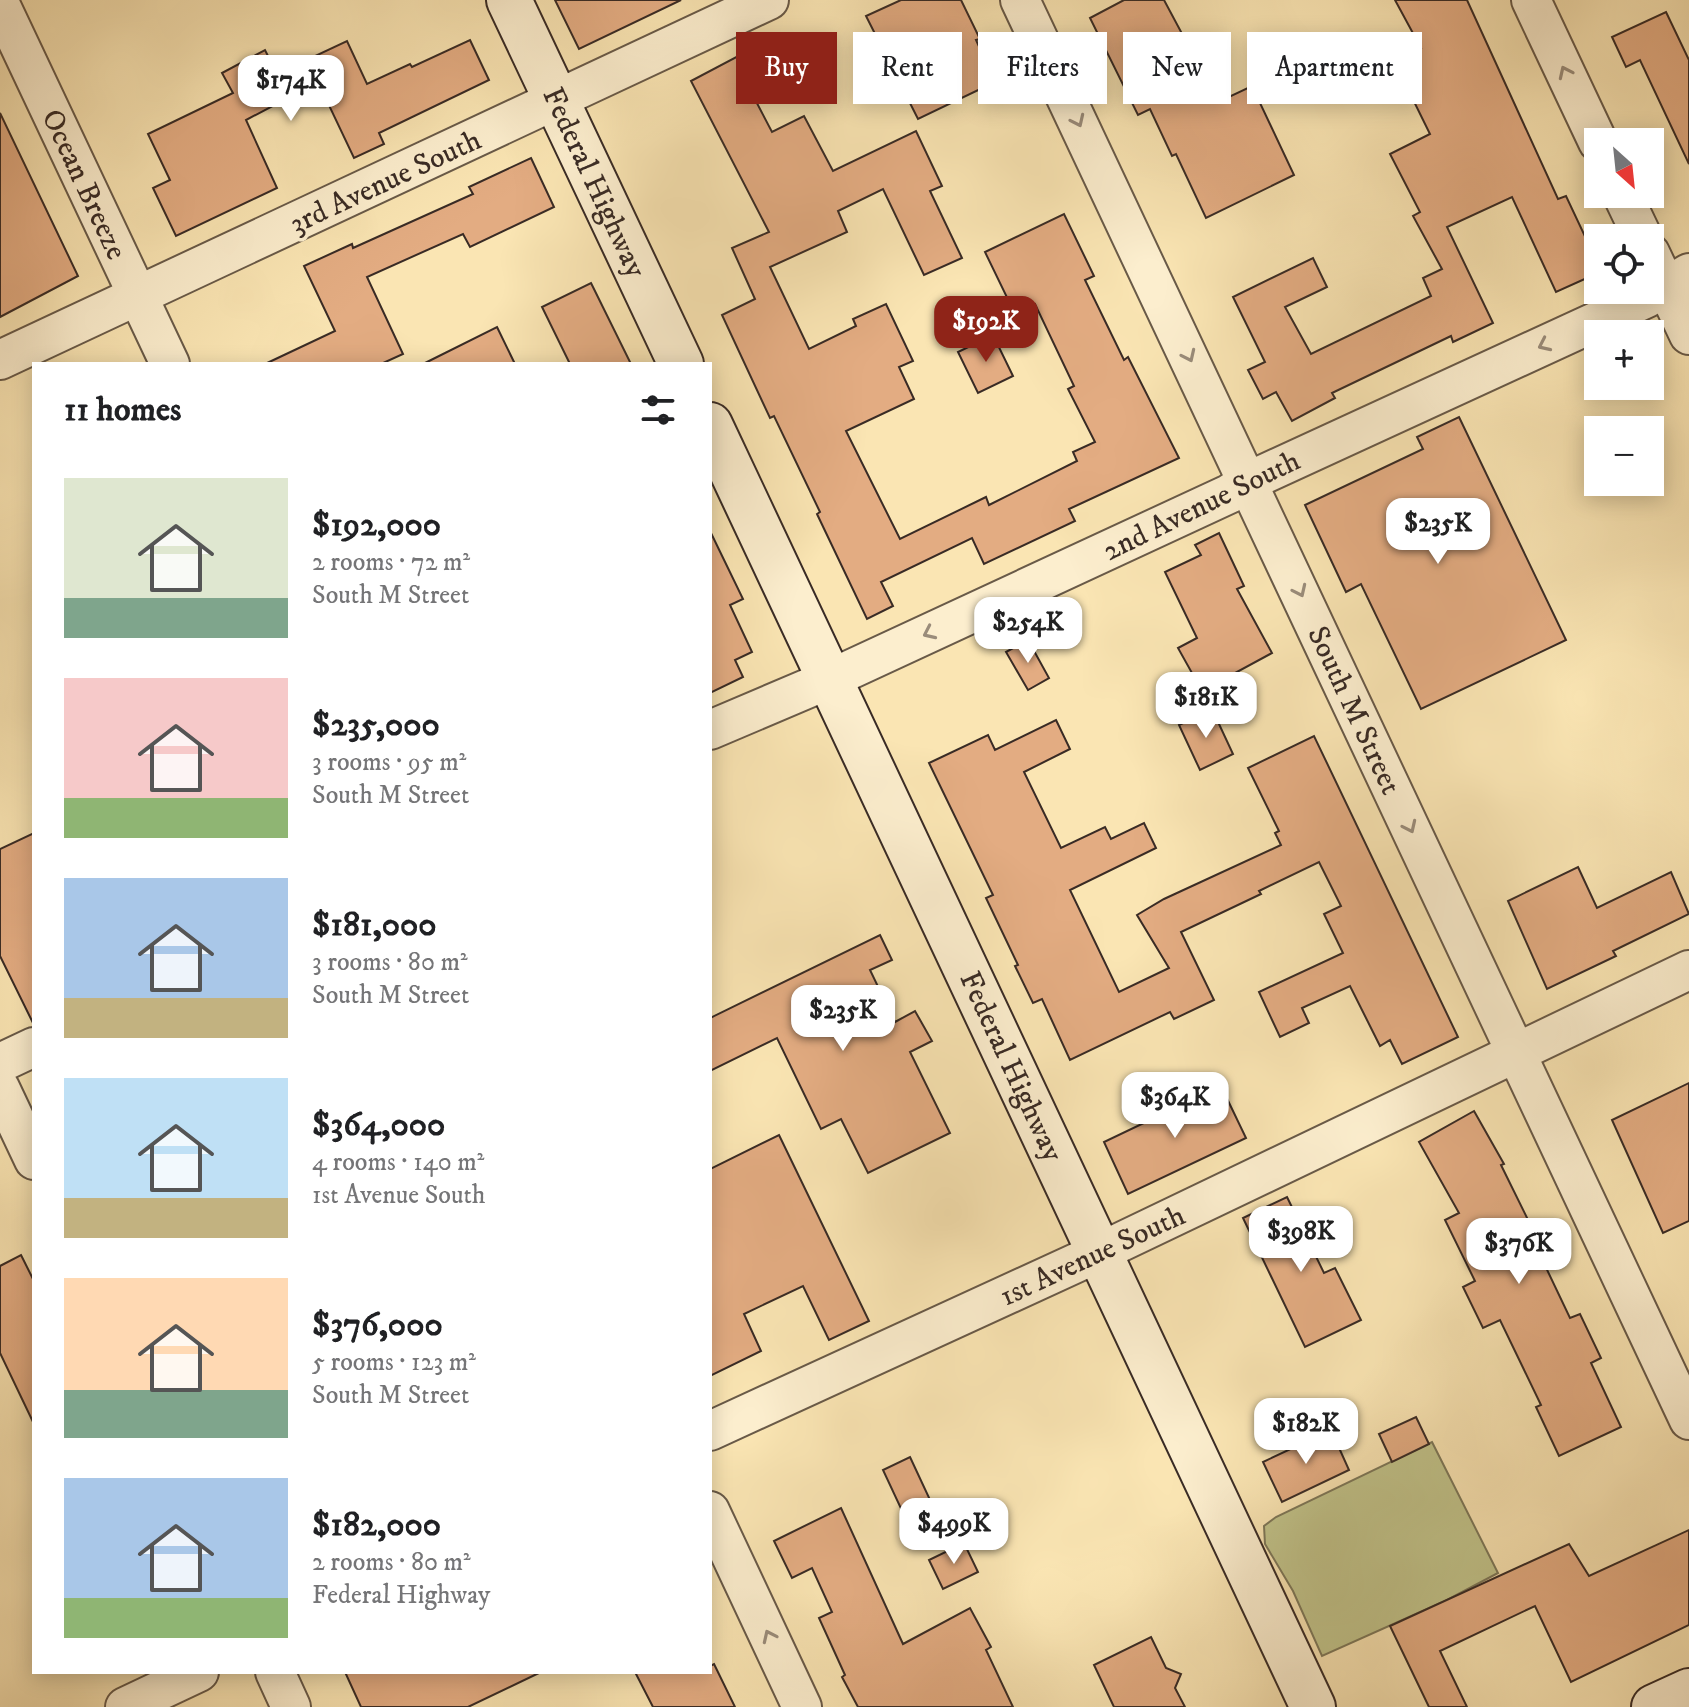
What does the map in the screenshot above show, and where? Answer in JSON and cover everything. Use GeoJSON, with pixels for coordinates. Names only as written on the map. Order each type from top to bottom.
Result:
{"type":"FeatureCollection","features":[{"type":"Feature","properties":{"kind":"main road","name":"Federal Highway"},"geometry":{"type":"LineString","coordinates":[[509,0],[680,362]]}},
{"type":"Feature","properties":{"kind":"main road","name":"Federal Highway"},"geometry":{"type":"LineString","coordinates":[[712,429],[1313,1707]]}},
{"type":"Feature","properties":{"kind":"main road"},"geometry":{"type":"LineString","coordinates":[[1654,1707],[1689,1691]]}},
{"type":"Feature","properties":{"kind":"street","name":"3rd Avenue South"},"geometry":{"type":"LineString","coordinates":[[0,360],[769,0]]}},
{"type":"Feature","properties":{"kind":"street","name":"South M Street"},"geometry":{"type":"LineString","coordinates":[[1020,0],[1689,1420]]}},
{"type":"Feature","properties":{"kind":"street"},"geometry":{"type":"LineString","coordinates":[[1531,0],[1591,128]]}},
{"type":"Feature","properties":{"kind":"street","name":"Ocean Breeze"},"geometry":{"type":"LineString","coordinates":[[0,4],[169,362]]}},
{"type":"Feature","properties":{"kind":"street","name":"2nd Avenue South"},"geometry":{"type":"LineString","coordinates":[[712,729],[830,679],[1647,298],[1668,270]]}},
{"type":"Feature","properties":{"kind":"street"},"geometry":{"type":"LineString","coordinates":[[1668,270],[1689,335]]}},
{"type":"Feature","properties":{"kind":"street","name":"1st Avenue South"},"geometry":{"type":"LineString","coordinates":[[712,1430],[1100,1252],[1689,970]]}},
{"type":"Feature","properties":{"kind":"street"},"geometry":{"type":"LineString","coordinates":[[0,1063],[32,1048]]}},
{"type":"Feature","properties":{"kind":"street"},"geometry":{"type":"LineString","coordinates":[[0,1088],[32,1156]]}},
{"type":"Feature","properties":{"kind":"street"},"geometry":{"type":"LineString","coordinates":[[712,1515],[802,1707]]}},
{"type":"Feature","properties":{"kind":"street"},"geometry":{"type":"LineString","coordinates":[[125,1707],[195,1674]]}},
{"type":"Feature","properties":{"kind":"street"},"geometry":{"type":"LineString","coordinates":[[276,1674],[291,1707]]}},
{"type":"Feature","properties":{"kind":"green space"},"geometry":{"type":"Polygon","coordinates":[[[1432,1442],[1498,1573],[1447,1600],[1322,1656],[1293,1591],[1265,1544],[1264,1526],[1276,1517],[1432,1442]]]}},
{"type":"Feature","properties":{"kind":"building"},"geometry":{"type":"Polygon","coordinates":[[[555,0],[681,0],[579,49],[555,0]]]}},
{"type":"Feature","properties":{"kind":"building"},"geometry":{"type":"Polygon","coordinates":[[[901,0],[961,0],[978,35],[978,90],[962,98],[962,32],[874,32],[866,16],[901,0]]]}},
{"type":"Feature","properties":{"kind":"building"},"geometry":{"type":"Polygon","coordinates":[[[1124,0],[1164,0],[1181,32],[1123,32],[1123,85],[1107,52],[1107,32],[1097,32],[1090,18],[1124,0]]]}},
{"type":"Feature","properties":{"kind":"building"},"geometry":{"type":"Polygon","coordinates":[[[1395,0],[1467,0],[1558,199],[1566,196],[1584,234],[1584,279],[1556,292],[1512,197],[1447,227],[1493,323],[1453,342],[1451,336],[1332,393],[1335,398],[1292,421],[1276,392],[1263,399],[1248,370],[1265,362],[1233,297],[1313,258],[1327,287],[1285,307],[1311,354],[1431,296],[1423,278],[1442,269],[1413,216],[1420,212],[1390,154],[1430,134],[1415,104],[1422,104],[1422,32],[1412,32],[1395,0]]]}},
{"type":"Feature","properties":{"kind":"building"},"geometry":{"type":"Polygon","coordinates":[[[1666,12],[1689,60],[1689,164],[1640,60],[1626,67],[1612,37],[1666,12]]]}},
{"type":"Feature","properties":{"kind":"building"},"geometry":{"type":"Polygon","coordinates":[[[470,40],[489,80],[379,133],[384,144],[354,158],[318,82],[246,120],[277,188],[176,236],[153,188],[170,180],[148,134],[233,93],[222,73],[265,50],[277,74],[347,41],[367,84],[470,40]]]}},
{"type":"Feature","properties":{"kind":"building"},"geometry":{"type":"Polygon","coordinates":[[[736,57],[736,104],[757,104],[772,132],[804,116],[833,171],[916,131],[942,186],[930,191],[962,258],[924,275],[883,189],[838,211],[847,232],[770,267],[809,349],[856,326],[853,319],[886,304],[913,361],[899,367],[914,399],[846,431],[900,539],[986,497],[989,505],[1077,461],[1073,452],[1095,442],[1068,389],[1074,386],[1035,304],[1015,314],[985,252],[1064,214],[1094,276],[1085,280],[1124,360],[1128,357],[1179,458],[1069,509],[1075,521],[984,564],[972,538],[881,582],[893,606],[867,619],[817,514],[820,512],[774,416],[770,418],[722,315],[755,299],[732,248],[769,232],[691,81],[736,57]]]}},
{"type":"Feature","properties":{"kind":"building"},"geometry":{"type":"Polygon","coordinates":[[[1247,88],[1247,104],[1260,104],[1294,175],[1206,218],[1176,154],[1172,156],[1150,109],[1138,115],[1133,104],[1231,104],[1231,96],[1247,88]]]}},
{"type":"Feature","properties":{"kind":"building"},"geometry":{"type":"Polygon","coordinates":[[[910,104],[949,104],[918,119],[910,104]]]}},
{"type":"Feature","properties":{"kind":"building"},"geometry":{"type":"Polygon","coordinates":[[[0,113],[78,276],[0,317],[0,113]]]}},
{"type":"Feature","properties":{"kind":"building"},"geometry":{"type":"Polygon","coordinates":[[[531,158],[554,207],[470,247],[463,234],[367,277],[403,354],[385,362],[269,362],[335,331],[304,266],[352,244],[353,248],[473,194],[469,187],[531,158]]]}},
{"type":"Feature","properties":{"kind":"building"},"geometry":{"type":"Polygon","coordinates":[[[591,283],[630,362],[569,362],[542,307],[591,283]]]}},
{"type":"Feature","properties":{"kind":"building"},"geometry":{"type":"Polygon","coordinates":[[[497,327],[514,362],[427,362],[497,327]]]}},
{"type":"Feature","properties":{"kind":"building"},"geometry":{"type":"Polygon","coordinates":[[[993,335],[1013,376],[978,393],[958,352],[993,335]]]}},
{"type":"Feature","properties":{"kind":"building"},"geometry":{"type":"Polygon","coordinates":[[[1459,417],[1566,640],[1421,709],[1361,584],[1346,592],[1305,505],[1423,449],[1417,437],[1459,417]]]}},
{"type":"Feature","properties":{"kind":"building"},"geometry":{"type":"Polygon","coordinates":[[[1219,533],[1244,586],[1237,589],[1272,653],[1202,691],[1178,648],[1197,638],[1165,572],[1201,555],[1195,545],[1219,533]]]}},
{"type":"Feature","properties":{"kind":"building"},"geometry":{"type":"Polygon","coordinates":[[[712,535],[743,599],[730,605],[752,652],[735,660],[743,677],[712,692],[712,535]]]}},
{"type":"Feature","properties":{"kind":"building"},"geometry":{"type":"Polygon","coordinates":[[[1028,640],[1049,678],[1028,690],[1006,652],[1028,640]]]}},
{"type":"Feature","properties":{"kind":"building"},"geometry":{"type":"Polygon","coordinates":[[[1212,709],[1233,754],[1200,770],[1179,725],[1212,709]]]}},
{"type":"Feature","properties":{"kind":"building"},"geometry":{"type":"Polygon","coordinates":[[[1056,720],[1070,749],[1024,772],[1061,848],[1105,827],[1111,839],[1144,823],[1156,848],[1070,890],[1119,992],[1169,968],[1137,915],[1164,899],[1281,845],[1275,833],[1279,831],[1248,768],[1314,736],[1458,1037],[1402,1064],[1390,1040],[1380,1046],[1350,986],[1302,1008],[1309,1023],[1280,1037],[1259,992],[1343,953],[1324,914],[1341,906],[1319,862],[1181,932],[1214,1000],[1174,1019],[1170,1012],[1070,1060],[1042,999],[1033,1003],[1015,966],[1018,965],[986,898],[993,895],[929,763],[988,735],[995,750],[1056,720]]]}},
{"type":"Feature","properties":{"kind":"building"},"geometry":{"type":"Polygon","coordinates":[[[32,834],[32,1021],[0,956],[0,849],[32,834]]]}},
{"type":"Feature","properties":{"kind":"building"},"geometry":{"type":"Polygon","coordinates":[[[1578,867],[1597,908],[1671,872],[1689,914],[1613,951],[1616,956],[1547,989],[1508,901],[1578,867]]]}},
{"type":"Feature","properties":{"kind":"building"},"geometry":{"type":"Polygon","coordinates":[[[880,935],[892,960],[870,970],[895,1022],[915,1011],[932,1041],[910,1052],[950,1133],[868,1173],[841,1119],[821,1129],[777,1038],[712,1070],[712,1017],[880,935]]]}},
{"type":"Feature","properties":{"kind":"building"},"geometry":{"type":"Polygon","coordinates":[[[1689,1083],[1689,1221],[1663,1233],[1612,1120],[1689,1083]]]}},
{"type":"Feature","properties":{"kind":"building"},"geometry":{"type":"Polygon","coordinates":[[[1221,1086],[1246,1138],[1128,1194],[1104,1142],[1221,1086]]]}},
{"type":"Feature","properties":{"kind":"building"},"geometry":{"type":"Polygon","coordinates":[[[1474,1111],[1504,1164],[1501,1165],[1534,1232],[1530,1234],[1570,1318],[1580,1314],[1601,1358],[1591,1363],[1621,1427],[1559,1456],[1536,1407],[1541,1405],[1500,1320],[1483,1328],[1463,1287],[1475,1281],[1445,1220],[1459,1213],[1419,1142],[1474,1111]]]}},
{"type":"Feature","properties":{"kind":"building"},"geometry":{"type":"Polygon","coordinates":[[[779,1135],[869,1321],[829,1340],[803,1286],[744,1314],[761,1351],[712,1375],[712,1168],[779,1135]]]}},
{"type":"Feature","properties":{"kind":"building"},"geometry":{"type":"Polygon","coordinates":[[[1287,1197],[1324,1273],[1335,1268],[1361,1320],[1305,1347],[1243,1218],[1287,1197]]]}},
{"type":"Feature","properties":{"kind":"building"},"geometry":{"type":"Polygon","coordinates":[[[21,1255],[32,1277],[32,1420],[0,1353],[0,1266],[21,1255]]]}},
{"type":"Feature","properties":{"kind":"building"},"geometry":{"type":"Polygon","coordinates":[[[1416,1417],[1429,1444],[1392,1462],[1379,1434],[1416,1417]]]}},
{"type":"Feature","properties":{"kind":"building"},"geometry":{"type":"Polygon","coordinates":[[[1331,1430],[1349,1470],[1282,1502],[1263,1462],[1331,1430]]]}},
{"type":"Feature","properties":{"kind":"building"},"geometry":{"type":"Polygon","coordinates":[[[910,1457],[931,1502],[904,1515],[883,1470],[910,1457]]]}},
{"type":"Feature","properties":{"kind":"building"},"geometry":{"type":"Polygon","coordinates":[[[841,1508],[903,1644],[970,1608],[991,1647],[986,1650],[1013,1707],[858,1707],[842,1677],[845,1675],[819,1618],[832,1612],[812,1568],[792,1578],[774,1541],[841,1508]]]}},
{"type":"Feature","properties":{"kind":"building"},"geometry":{"type":"Polygon","coordinates":[[[1689,1530],[1689,1625],[1571,1682],[1535,1606],[1440,1651],[1467,1707],[1429,1707],[1390,1626],[1569,1544],[1589,1576],[1689,1530]]]}},
{"type":"Feature","properties":{"kind":"building"},"geometry":{"type":"Polygon","coordinates":[[[964,1543],[978,1572],[943,1589],[929,1560],[964,1543]]]}},
{"type":"Feature","properties":{"kind":"building"},"geometry":{"type":"Polygon","coordinates":[[[1151,1637],[1166,1668],[1181,1674],[1175,1688],[1185,1707],[1114,1707],[1094,1665],[1151,1637]]]}},
{"type":"Feature","properties":{"kind":"building"},"geometry":{"type":"Polygon","coordinates":[[[712,1665],[735,1707],[653,1707],[636,1674],[712,1674],[712,1665]]]}},
{"type":"Feature","properties":{"kind":"building"},"geometry":{"type":"Polygon","coordinates":[[[346,1674],[537,1674],[468,1707],[361,1707],[346,1674]]]}}]}
